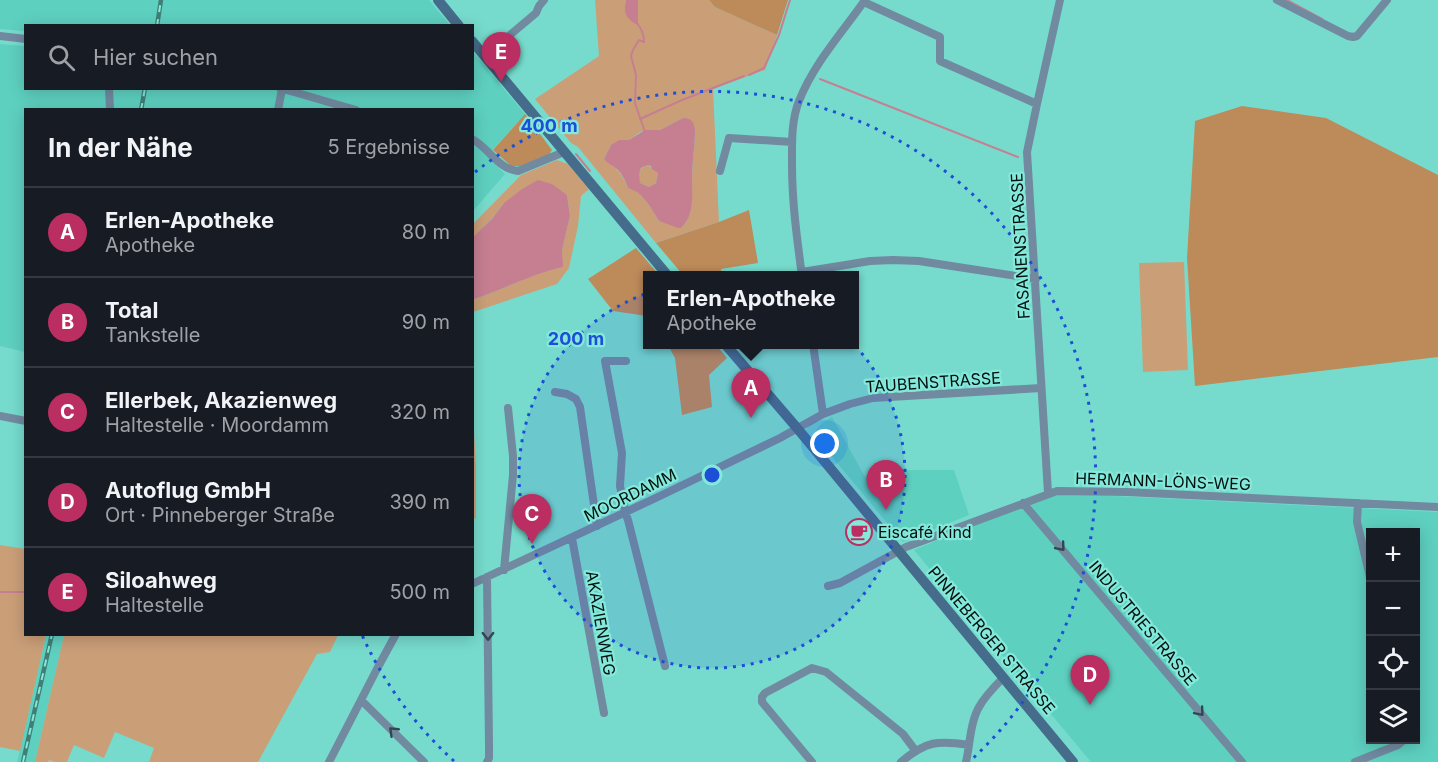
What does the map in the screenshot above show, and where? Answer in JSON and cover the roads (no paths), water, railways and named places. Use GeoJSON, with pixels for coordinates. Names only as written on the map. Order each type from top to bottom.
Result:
{"type":"FeatureCollection","features":[{"type":"Feature","properties":{"kind":"main road"},"geometry":{"type":"LineString","coordinates":[[438,0],[457,24]]}},
{"type":"Feature","properties":{"kind":"main road"},"geometry":{"type":"LineString","coordinates":[[474,43],[664,271]]}},
{"type":"Feature","properties":{"kind":"main road","name":"PINNEBERGER STRASSE"},"geometry":{"type":"LineString","coordinates":[[728,349],[797,428],[1073,762]]}},
{"type":"Feature","properties":{"kind":"street"},"geometry":{"type":"LineString","coordinates":[[485,56],[537,13],[539,5],[544,0]]}},
{"type":"Feature","properties":{"kind":"street","name":"FASANENSTRASSE"},"geometry":{"type":"LineString","coordinates":[[1048,493],[1027,152],[1060,0]]}},
{"type":"Feature","properties":{"kind":"street"},"geometry":{"type":"LineString","coordinates":[[1277,0],[1353,38],[1387,0]]}},
{"type":"Feature","properties":{"kind":"street"},"geometry":{"type":"LineString","coordinates":[[802,271],[792,197],[794,120],[798,103],[808,81],[864,1],[940,37],[940,61],[1037,104]]}},
{"type":"Feature","properties":{"kind":"street"},"geometry":{"type":"LineString","coordinates":[[0,36],[24,39]]}},
{"type":"Feature","properties":{"kind":"street"},"geometry":{"type":"LineString","coordinates":[[109,90],[110,108]]}},
{"type":"Feature","properties":{"kind":"street"},"geometry":{"type":"LineString","coordinates":[[278,108],[281,90]]}},
{"type":"Feature","properties":{"kind":"street"},"geometry":{"type":"LineString","coordinates":[[285,90],[349,108]]}},
{"type":"Feature","properties":{"kind":"street"},"geometry":{"type":"LineString","coordinates":[[720,171],[729,138],[792,142]]}},
{"type":"Feature","properties":{"kind":"street"},"geometry":{"type":"LineString","coordinates":[[474,140],[511,171],[518,171],[563,150]]}},
{"type":"Feature","properties":{"kind":"street"},"geometry":{"type":"LineString","coordinates":[[818,271],[870,261],[893,260],[918,261],[1036,279]]}},
{"type":"Feature","properties":{"kind":"street"},"geometry":{"type":"LineString","coordinates":[[814,349],[823,414]]}},
{"type":"Feature","properties":{"kind":"street"},"geometry":{"type":"LineString","coordinates":[[626,361],[605,361],[622,453],[620,486],[665,666]]}},
{"type":"Feature","properties":{"kind":"street","name":"TAUBENSTRASSE"},"geometry":{"type":"LineString","coordinates":[[797,428],[823,414],[873,398],[1041,388]]}},
{"type":"Feature","properties":{"kind":"street"},"geometry":{"type":"LineString","coordinates":[[555,392],[567,394],[576,399],[580,406],[597,526]]}},
{"type":"Feature","properties":{"kind":"street"},"geometry":{"type":"LineString","coordinates":[[504,570],[513,475],[508,408]]}},
{"type":"Feature","properties":{"kind":"street"},"geometry":{"type":"LineString","coordinates":[[0,416],[24,421]]}},
{"type":"Feature","properties":{"kind":"street","name":"MOORDAMM"},"geometry":{"type":"LineString","coordinates":[[474,583],[797,428]]}},
{"type":"Feature","properties":{"kind":"street","name":"HERMANN-LÖNS-WEG"},"geometry":{"type":"LineString","coordinates":[[828,586],[840,583],[898,550],[1057,490],[1438,507]]}},
{"type":"Feature","properties":{"kind":"street","name":"INDUSTRIESTRASSE"},"geometry":{"type":"LineString","coordinates":[[1023,503],[1242,762]]}},
{"type":"Feature","properties":{"kind":"street"},"geometry":{"type":"LineString","coordinates":[[1358,503],[1357,522],[1366,557]]}},
{"type":"Feature","properties":{"kind":"street","name":"AKAZIENWEG"},"geometry":{"type":"LineString","coordinates":[[572,538],[604,713]]}},
{"type":"Feature","properties":{"kind":"street"},"geometry":{"type":"LineString","coordinates":[[487,578],[489,746],[487,762]]}},
{"type":"Feature","properties":{"kind":"street"},"geometry":{"type":"LineString","coordinates":[[329,762],[395,636]]}},
{"type":"Feature","properties":{"kind":"street"},"geometry":{"type":"LineString","coordinates":[[812,762],[762,702],[762,697],[765,693],[812,668],[826,672],[903,734],[915,750]]}},
{"type":"Feature","properties":{"kind":"street"},"geometry":{"type":"LineString","coordinates":[[966,762],[972,726],[978,708],[1003,678]]}},
{"type":"Feature","properties":{"kind":"street"},"geometry":{"type":"LineString","coordinates":[[361,700],[424,762]]}},
{"type":"Feature","properties":{"kind":"street"},"geometry":{"type":"LineString","coordinates":[[901,762],[915,750],[934,743],[969,745]]}},
{"type":"Feature","properties":{"kind":"street"},"geometry":{"type":"LineString","coordinates":[[1355,762],[1399,744]]}},
{"type":"Feature","properties":{"kind":"waterway"},"geometry":{"type":"LineString","coordinates":[[749,75],[764,68],[779,35],[790,0]]}},
{"type":"Feature","properties":{"kind":"waterway"},"geometry":{"type":"LineString","coordinates":[[1287,0],[1322,19]]}},
{"type":"Feature","properties":{"kind":"waterway"},"geometry":{"type":"LineString","coordinates":[[637,23],[642,31],[644,42],[639,40],[631,56],[636,75],[635,103],[645,132]]}},
{"type":"Feature","properties":{"kind":"waterway"},"geometry":{"type":"LineString","coordinates":[[640,119],[744,76]]}},
{"type":"Feature","properties":{"kind":"waterway"},"geometry":{"type":"LineString","coordinates":[[820,79],[1018,157]]}},
{"type":"Feature","properties":{"kind":"waterway"},"geometry":{"type":"LineString","coordinates":[[576,154],[590,171]]}},
{"type":"Feature","properties":{"kind":"waterway"},"geometry":{"type":"LineString","coordinates":[[0,592],[24,592]]}},
{"type":"Feature","properties":{"kind":"railway"},"geometry":{"type":"LineString","coordinates":[[157,24],[161,0]]}},
{"type":"Feature","properties":{"kind":"railway"},"geometry":{"type":"LineString","coordinates":[[141,108],[145,90]]}},
{"type":"Feature","properties":{"kind":"railway"},"geometry":{"type":"LineString","coordinates":[[23,762],[52,636]]}},
{"type":"Feature","properties":{"kind":"place","name":"Siloahweg"},"geometry":{"type":"Point","coordinates":[501,82]}},
{"type":"Feature","properties":{"kind":"place","name":"Erlen-Apotheke"},"geometry":{"type":"Point","coordinates":[751,418]}},
{"type":"Feature","properties":{"kind":"place","name":"Total"},"geometry":{"type":"Point","coordinates":[886,510]}},
{"type":"Feature","properties":{"kind":"place","name":"Eiscafé Kind"},"geometry":{"type":"Point","coordinates":[859,532]}},
{"type":"Feature","properties":{"kind":"place","name":"Ellerbek, Akazienweg"},"geometry":{"type":"Point","coordinates":[532,544]}},
{"type":"Feature","properties":{"kind":"place","name":"Autoflug GmbH"},"geometry":{"type":"Point","coordinates":[1090,705]}}]}
